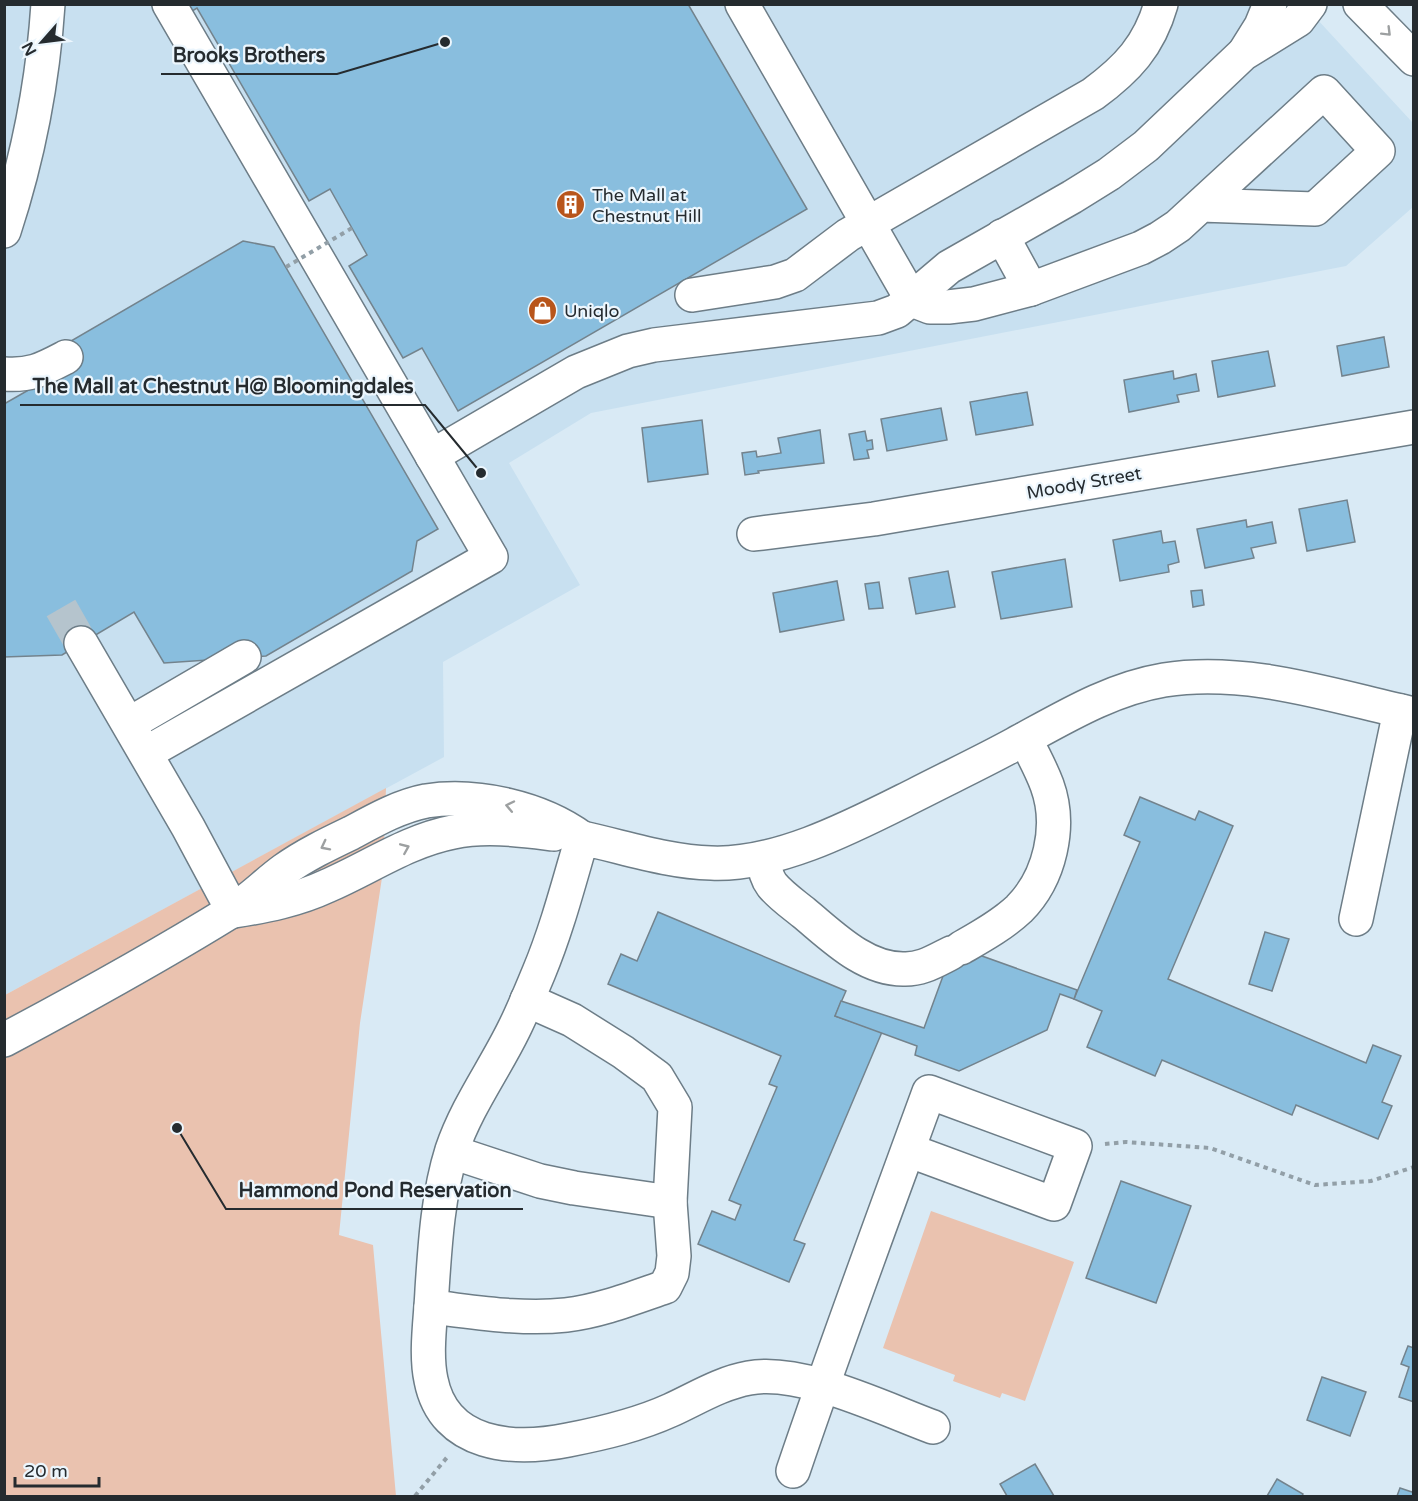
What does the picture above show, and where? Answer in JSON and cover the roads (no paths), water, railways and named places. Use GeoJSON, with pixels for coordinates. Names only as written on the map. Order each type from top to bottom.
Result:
{"type":"FeatureCollection","features":[{"type":"Feature","properties":{"kind":"main road"},"geometry":{"type":"LineString","coordinates":[[4,231],[27,142],[41,74],[48,4]]}},
{"type":"Feature","properties":{"kind":"main road"},"geometry":{"type":"LineString","coordinates":[[146,753],[491,557],[170,4]]}},
{"type":"Feature","properties":{"kind":"main road"},"geometry":{"type":"LineString","coordinates":[[742,4],[912,300],[930,307],[974,304],[1031,289],[1141,248],[1178,226],[1324,92],[1378,152],[1316,209],[1201,205]]}},
{"type":"Feature","properties":{"kind":"main road"},"geometry":{"type":"LineString","coordinates":[[692,294],[775,282],[795,275],[848,235],[1093,94],[1127,66],[1142,48],[1155,26],[1161,4]]}},
{"type":"Feature","properties":{"kind":"main road"},"geometry":{"type":"LineString","coordinates":[[1244,54],[1261,26],[1270,4]]}},
{"type":"Feature","properties":{"kind":"main road"},"geometry":{"type":"LineString","coordinates":[[432,456],[576,372],[628,351],[654,345],[878,318],[897,311],[949,267],[1072,197],[1118,167],[1154,138],[1244,54],[1298,20],[1310,4]]}},
{"type":"Feature","properties":{"kind":"main road"},"geometry":{"type":"LineString","coordinates":[[1360,4],[1413,59]]}},
{"type":"Feature","properties":{"kind":"main road"},"geometry":{"type":"LineString","coordinates":[[1002,236],[1031,289]]}},
{"type":"Feature","properties":{"kind":"main road"},"geometry":{"type":"LineString","coordinates":[[4,374],[23,375],[39,371],[66,357]]}},
{"type":"Feature","properties":{"kind":"main road","name":"Moody Street"},"geometry":{"type":"LineString","coordinates":[[754,534],[874,519],[1413,427]]}},
{"type":"Feature","properties":{"kind":"main road"},"geometry":{"type":"LineString","coordinates":[[81,643],[189,827],[233,911]]}},
{"type":"Feature","properties":{"kind":"main road"},"geometry":{"type":"LineString","coordinates":[[129,724],[244,657]]}},
{"type":"Feature","properties":{"kind":"main road"},"geometry":{"type":"LineString","coordinates":[[4,1040],[233,911],[259,889],[311,853],[385,816],[426,801],[450,799],[510,806],[553,819],[582,838],[693,861],[711,863],[763,859],[858,822],[986,760],[1067,715],[1118,693],[1164,680],[1235,677],[1309,689],[1407,713],[1356,919]]}},
{"type":"Feature","properties":{"kind":"main road"},"geometry":{"type":"LineString","coordinates":[[763,859],[765,873],[781,894],[846,947],[865,958],[884,966],[903,969],[921,967],[956,951],[1019,909],[1047,868],[1052,842],[1053,814],[1048,786],[1025,739]]}},
{"type":"Feature","properties":{"kind":"main road"},"geometry":{"type":"LineString","coordinates":[[582,838],[556,924],[527,1000],[513,1031],[465,1118],[452,1152],[437,1229],[431,1307],[429,1360],[432,1386],[440,1408],[466,1432],[505,1445],[532,1445],[602,1433],[670,1411],[728,1383],[752,1377],[779,1376],[822,1385],[933,1427]]}},
{"type":"Feature","properties":{"kind":"main road"},"geometry":{"type":"LineString","coordinates":[[431,1307],[503,1315],[538,1317],[568,1315],[600,1308],[665,1287],[672,1273],[674,1256],[670,1202],[675,1107],[657,1077],[623,1052],[572,1020],[527,1000]]}},
{"type":"Feature","properties":{"kind":"main road"},"geometry":{"type":"LineString","coordinates":[[793,1471],[822,1385],[929,1092],[1075,1146],[1054,1204],[908,1150]]}},
{"type":"Feature","properties":{"kind":"main road"},"geometry":{"type":"LineString","coordinates":[[452,1152],[540,1181],[670,1202]]}},
{"type":"Feature","properties":{"kind":"tunnel"},"geometry":{"type":"LineString","coordinates":[[61,608],[81,643]]}},
{"type":"Feature","properties":{"kind":"place","name":"Brooks Brothers"},"geometry":{"type":"Point","coordinates":[445,42]}},
{"type":"Feature","properties":{"kind":"place","name":"The Mall at Chestnut Hill"},"geometry":{"type":"Point","coordinates":[571,205]}},
{"type":"Feature","properties":{"kind":"place","name":"Uniqlo"},"geometry":{"type":"Point","coordinates":[543,311]}},
{"type":"Feature","properties":{"kind":"place","name":"The Mall at Chestnut H@ Bloomingdales"},"geometry":{"type":"Point","coordinates":[481,473]}},
{"type":"Feature","properties":{"kind":"place","name":"Hammond Pond Reservation"},"geometry":{"type":"Point","coordinates":[177,1128]}}]}
